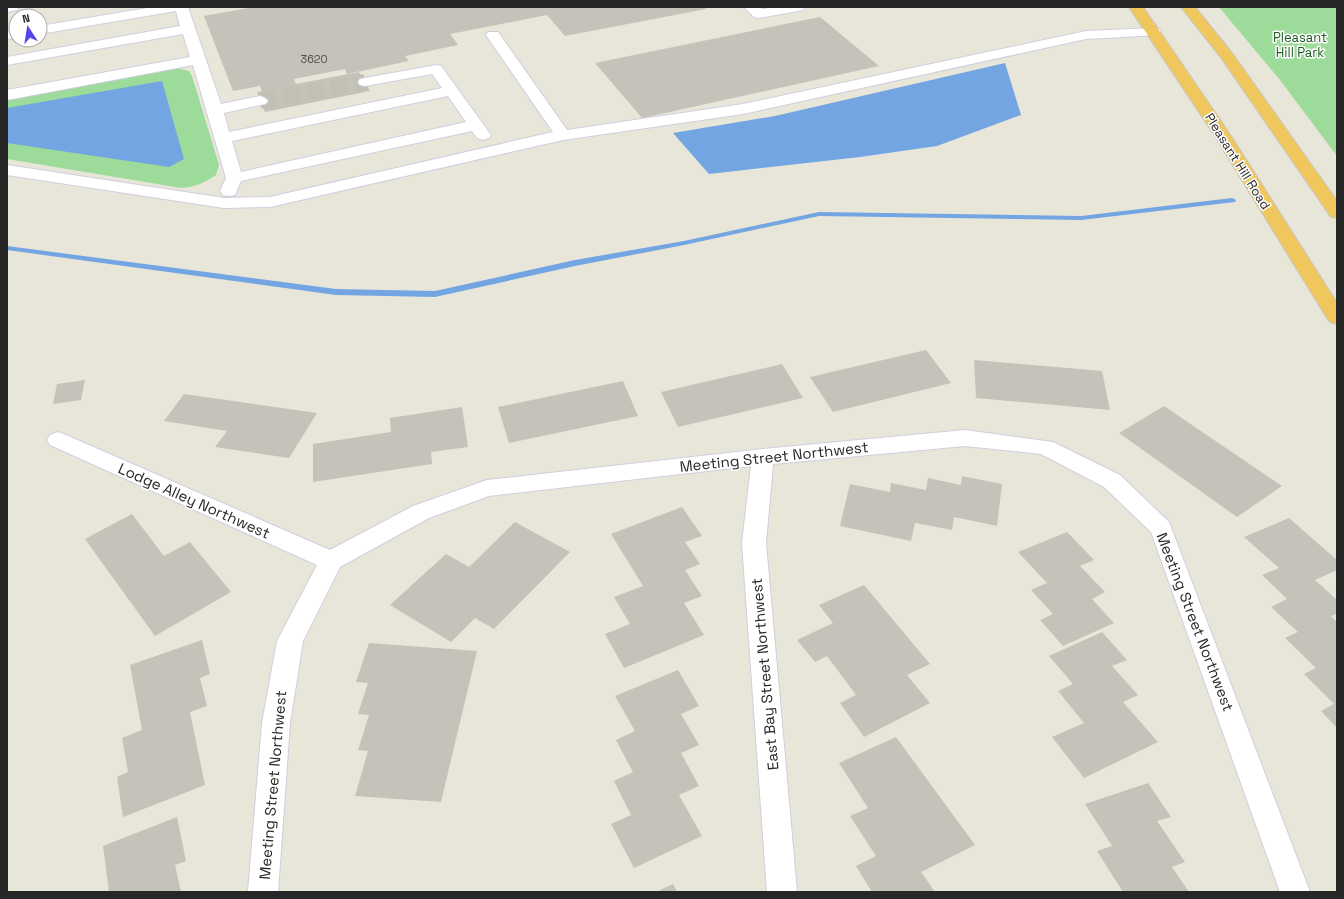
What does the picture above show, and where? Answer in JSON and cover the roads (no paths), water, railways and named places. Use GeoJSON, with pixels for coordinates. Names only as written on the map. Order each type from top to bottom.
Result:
{"type":"FeatureCollection","features":[{"type":"Feature","properties":{"kind":"highway","name":"Pleasant Hill Road"},"geometry":{"type":"LineString","coordinates":[[1136,7],[1223,136],[1337,318]]}},
{"type":"Feature","properties":{"kind":"highway"},"geometry":{"type":"LineString","coordinates":[[1188,7],[1227,56],[1337,213]]}},
{"type":"Feature","properties":{"kind":"street"},"geometry":{"type":"LineString","coordinates":[[7,8],[12,7]]}},
{"type":"Feature","properties":{"kind":"street"},"geometry":{"type":"LineString","coordinates":[[48,29],[177,7]]}},
{"type":"Feature","properties":{"kind":"street"},"geometry":{"type":"LineString","coordinates":[[181,7],[215,110],[234,178],[224,203]]}},
{"type":"Feature","properties":{"kind":"street"},"geometry":{"type":"LineString","coordinates":[[751,7],[759,14],[796,9],[798,7]]}},
{"type":"Feature","properties":{"kind":"street"},"geometry":{"type":"LineString","coordinates":[[7,61],[189,29]]}},
{"type":"Feature","properties":{"kind":"street"},"geometry":{"type":"LineString","coordinates":[[7,170],[224,203],[270,202],[563,135],[743,109],[1086,35],[1154,32]]}},
{"type":"Feature","properties":{"kind":"street"},"geometry":{"type":"LineString","coordinates":[[493,35],[563,135]]}},
{"type":"Feature","properties":{"kind":"street"},"geometry":{"type":"LineString","coordinates":[[7,95],[199,60]]}},
{"type":"Feature","properties":{"kind":"street"},"geometry":{"type":"LineString","coordinates":[[365,82],[436,68],[494,151]]}},
{"type":"Feature","properties":{"kind":"street"},"geometry":{"type":"LineString","coordinates":[[223,138],[452,91]]}},
{"type":"Feature","properties":{"kind":"street"},"geometry":{"type":"LineString","coordinates":[[215,110],[260,101]]}},
{"type":"Feature","properties":{"kind":"street"},"geometry":{"type":"LineString","coordinates":[[234,178],[476,125]]}},
{"type":"Feature","properties":{"kind":"street","name":"Meeting Street Northwest"},"geometry":{"type":"LineString","coordinates":[[264,892],[276,723],[290,641],[331,561],[420,512],[487,488],[763,457],[965,438],[1045,447],[1112,481],[1161,528],[1295,892]]}},
{"type":"Feature","properties":{"kind":"street","name":"Lodge Alley Northwest"},"geometry":{"type":"LineString","coordinates":[[58,440],[331,561]]}},
{"type":"Feature","properties":{"kind":"street","name":"East Bay Street Northwest"},"geometry":{"type":"LineString","coordinates":[[763,457],[754,542],[782,892]]}},
{"type":"Feature","properties":{"kind":"water"},"geometry":{"type":"Polygon","coordinates":[[[1005,63],[1021,115],[937,146],[860,157],[709,174],[673,133],[775,116],[1005,63]]]}},
{"type":"Feature","properties":{"kind":"water"},"geometry":{"type":"Polygon","coordinates":[[[162,81],[184,159],[169,167],[7,143],[7,108],[162,81]]]}},
{"type":"Feature","properties":{"kind":"waterway"},"geometry":{"type":"LineString","coordinates":[[7,248],[336,292],[435,294],[575,263],[684,243],[819,214],[1081,218],[1232,200]]}},
{"type":"Feature","properties":{"kind":"tunnel"},"geometry":{"type":"LineString","coordinates":[[260,101],[365,82]]}},
{"type":"Feature","properties":{"kind":"park label","name":"Pleasant Hill Park"},"geometry":{"type":"Point","coordinates":[1300,44]}}]}
